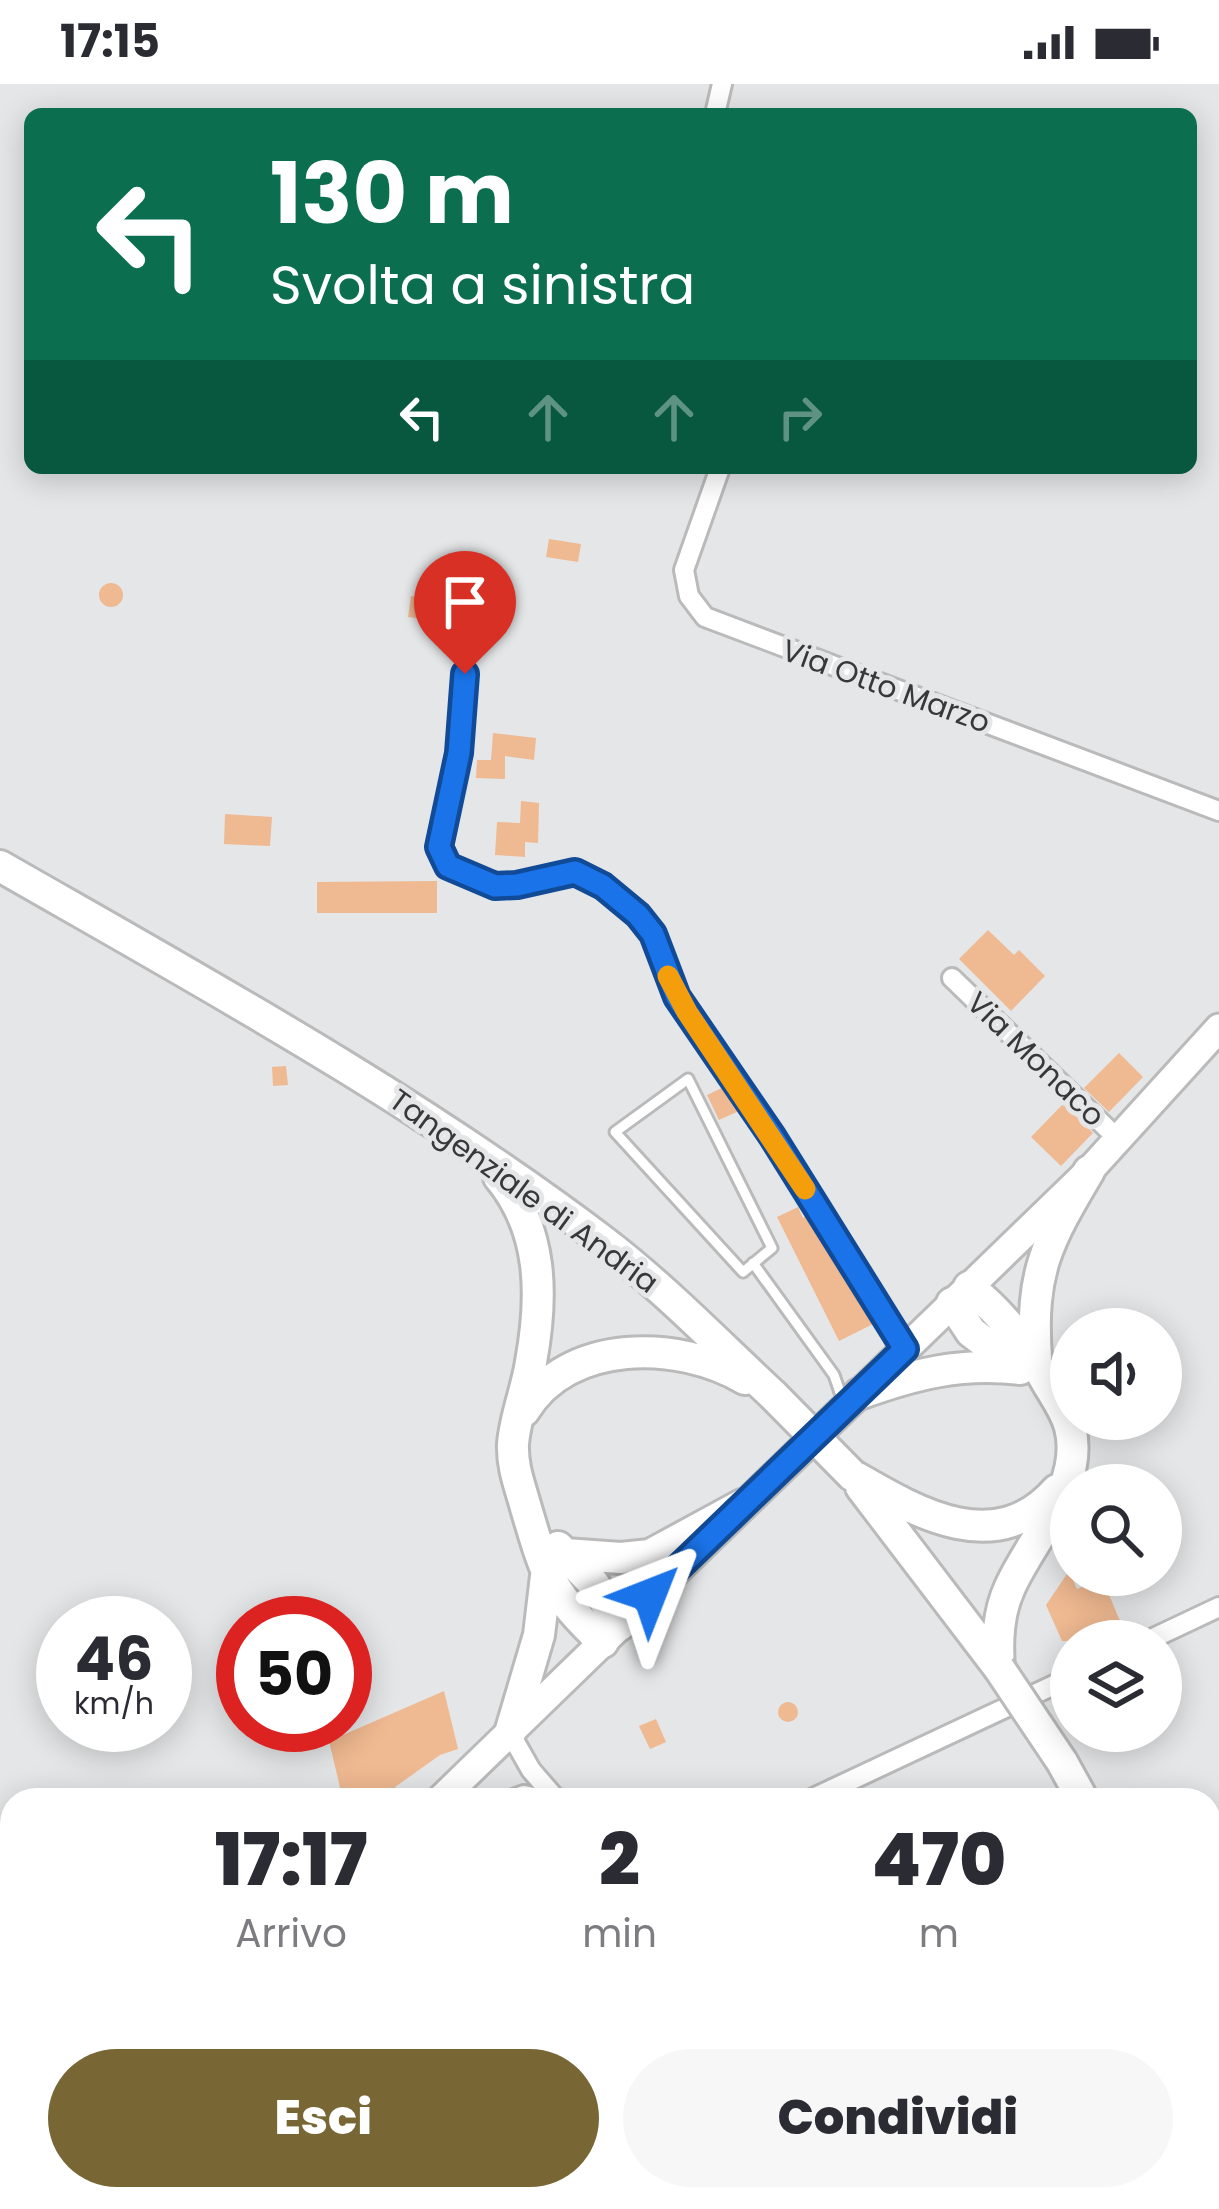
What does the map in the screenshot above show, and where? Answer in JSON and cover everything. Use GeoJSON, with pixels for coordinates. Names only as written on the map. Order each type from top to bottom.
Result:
{"type":"FeatureCollection","features":[{"type":"Feature","properties":{"kind":"main road","name":"Tangenziale di Andria"},"geometry":{"type":"LineString","coordinates":[[0,866],[316,1047],[451,1131],[659,1287],[851,1475],[999,1668],[1076,1788]]}},
{"type":"Feature","properties":{"kind":"main road"},"geometry":{"type":"LineString","coordinates":[[453,1788],[1089,1171],[1219,1028]]}},
{"type":"Feature","properties":{"kind":"main road"},"geometry":{"type":"LineString","coordinates":[[451,1131],[497,1174],[530,1226],[538,1299],[514,1468],[527,1510],[580,1621],[611,1633]]}},
{"type":"Feature","properties":{"kind":"main road"},"geometry":{"type":"LineString","coordinates":[[1028,1363],[1039,1271],[1055,1228],[1089,1171]]}},
{"type":"Feature","properties":{"kind":"main road"},"geometry":{"type":"LineString","coordinates":[[961,1295],[971,1331],[1028,1363],[1049,1385],[1070,1429],[1069,1464]]}},
{"type":"Feature","properties":{"kind":"main road"},"geometry":{"type":"LineString","coordinates":[[518,1421],[550,1380],[590,1360],[629,1354],[673,1353],[694,1358],[726,1368],[773,1395]]}},
{"type":"Feature","properties":{"kind":"main road"},"geometry":{"type":"LineString","coordinates":[[852,1400],[908,1376],[954,1366],[1028,1363]]}},
{"type":"Feature","properties":{"kind":"main road"},"geometry":{"type":"LineString","coordinates":[[851,1475],[939,1520],[982,1526],[1017,1520],[1050,1494]]}},
{"type":"Feature","properties":{"kind":"main road"},"geometry":{"type":"LineString","coordinates":[[555,1565],[650,1555],[742,1505]]}},
{"type":"Feature","properties":{"kind":"main road"},"geometry":{"type":"LineString","coordinates":[[999,1668],[1002,1610],[1050,1511]]}},
{"type":"Feature","properties":{"kind":"main road"},"geometry":{"type":"LineString","coordinates":[[510,1733],[555,1565]]}},
{"type":"Feature","properties":{"kind":"street","name":"Via Otto Marzo"},"geometry":{"type":"LineString","coordinates":[[718,474],[685,570],[689,596],[706,616],[1219,811]]}},
{"type":"Feature","properties":{"kind":"street","name":"Via Monaco"},"geometry":{"type":"LineString","coordinates":[[952,978],[1120,1140]]}},
{"type":"Feature","properties":{"kind":"street"},"geometry":{"type":"LineString","coordinates":[[1182,1624],[1219,1607]]}},
{"type":"Feature","properties":{"kind":"street"},"geometry":{"type":"LineString","coordinates":[[835,1788],[1050,1687]]}},
{"type":"Feature","properties":{"kind":"street"},"geometry":{"type":"LineString","coordinates":[[510,1733],[547,1788]]}},
{"type":"Feature","properties":{"kind":"lane"},"geometry":{"type":"LineString","coordinates":[[465,674],[459,753],[439,847],[444,861],[456,871],[502,887],[575,872],[603,886],[638,915],[653,934],[677,997],[772,1136],[905,1349]]}},
{"type":"Feature","properties":{"kind":"lane"},"geometry":{"type":"LineString","coordinates":[[688,1079],[772,1248],[753,1263],[743,1271],[615,1132],[688,1079]]}},
{"type":"Feature","properties":{"kind":"lane"},"geometry":{"type":"LineString","coordinates":[[753,1263],[852,1400]]}},
{"type":"Feature","properties":{"kind":"building"},"geometry":{"type":"Polygon","coordinates":[[[549,539],[581,544],[578,562],[546,557],[549,539]]]}},
{"type":"Feature","properties":{"kind":"building"},"geometry":{"type":"Polygon","coordinates":[[[111,583],[120,586],[120,604],[111,607],[102,604],[99,595],[102,586],[111,583]]]}},
{"type":"Feature","properties":{"kind":"building"},"geometry":{"type":"Polygon","coordinates":[[[411,596],[434,600],[430,620],[408,617],[411,596]]]}},
{"type":"Feature","properties":{"kind":"building"},"geometry":{"type":"Polygon","coordinates":[[[493,733],[536,738],[534,760],[505,756],[505,779],[476,778],[477,760],[491,760],[493,733]]]}},
{"type":"Feature","properties":{"kind":"building"},"geometry":{"type":"Polygon","coordinates":[[[521,801],[539,803],[538,843],[525,842],[525,857],[495,855],[497,822],[520,823],[521,801]]]}},
{"type":"Feature","properties":{"kind":"building"},"geometry":{"type":"Polygon","coordinates":[[[225,814],[272,817],[270,846],[224,844],[225,814]]]}},
{"type":"Feature","properties":{"kind":"building"},"geometry":{"type":"Polygon","coordinates":[[[437,881],[437,913],[317,913],[317,882],[437,881]]]}},
{"type":"Feature","properties":{"kind":"building"},"geometry":{"type":"Polygon","coordinates":[[[988,930],[1014,955],[1019,950],[1045,976],[1011,1011],[959,959],[988,930]]]}},
{"type":"Feature","properties":{"kind":"building"},"geometry":{"type":"Polygon","coordinates":[[[1119,1053],[1143,1077],[1109,1112],[1084,1088],[1119,1053]]]}},
{"type":"Feature","properties":{"kind":"building"},"geometry":{"type":"Polygon","coordinates":[[[286,1066],[288,1085],[273,1086],[272,1067],[286,1066]]]}},
{"type":"Feature","properties":{"kind":"building"},"geometry":{"type":"Polygon","coordinates":[[[726,1086],[739,1111],[719,1120],[707,1095],[726,1086]]]}},
{"type":"Feature","properties":{"kind":"building"},"geometry":{"type":"Polygon","coordinates":[[[1063,1104],[1093,1133],[1061,1166],[1031,1137],[1063,1104]]]}},
{"type":"Feature","properties":{"kind":"building"},"geometry":{"type":"Polygon","coordinates":[[[798,1207],[803,1218],[811,1214],[877,1322],[839,1341],[777,1217],[798,1207]]]}},
{"type":"Feature","properties":{"kind":"building"},"geometry":{"type":"Polygon","coordinates":[[[1052,1596],[1110,1596],[1120,1620],[1053,1620],[1046,1605],[1052,1596]]]}},
{"type":"Feature","properties":{"kind":"building"},"geometry":{"type":"Polygon","coordinates":[[[444,1691],[458,1749],[440,1755],[395,1788],[340,1788],[332,1752],[372,1752],[372,1722],[444,1691]]]}},
{"type":"Feature","properties":{"kind":"building"},"geometry":{"type":"Polygon","coordinates":[[[788,1702],[798,1712],[788,1722],[778,1712],[788,1702]]]}},
{"type":"Feature","properties":{"kind":"building"},"geometry":{"type":"Polygon","coordinates":[[[656,1719],[666,1742],[650,1749],[639,1726],[656,1719]]]}},
{"type":"Feature","properties":{"kind":"slow traffic"},"geometry":{"type":"LineString","coordinates":[[668,976],[677,997],[805,1189]]}},
{"type":"Feature","properties":{"kind":"route"},"geometry":{"type":"LineString","coordinates":[[465,674],[459,753],[440,837],[444,861],[456,871],[502,887],[575,872],[603,886],[638,915],[653,934],[677,997],[772,1136],[905,1349],[650,1595]]}}]}
